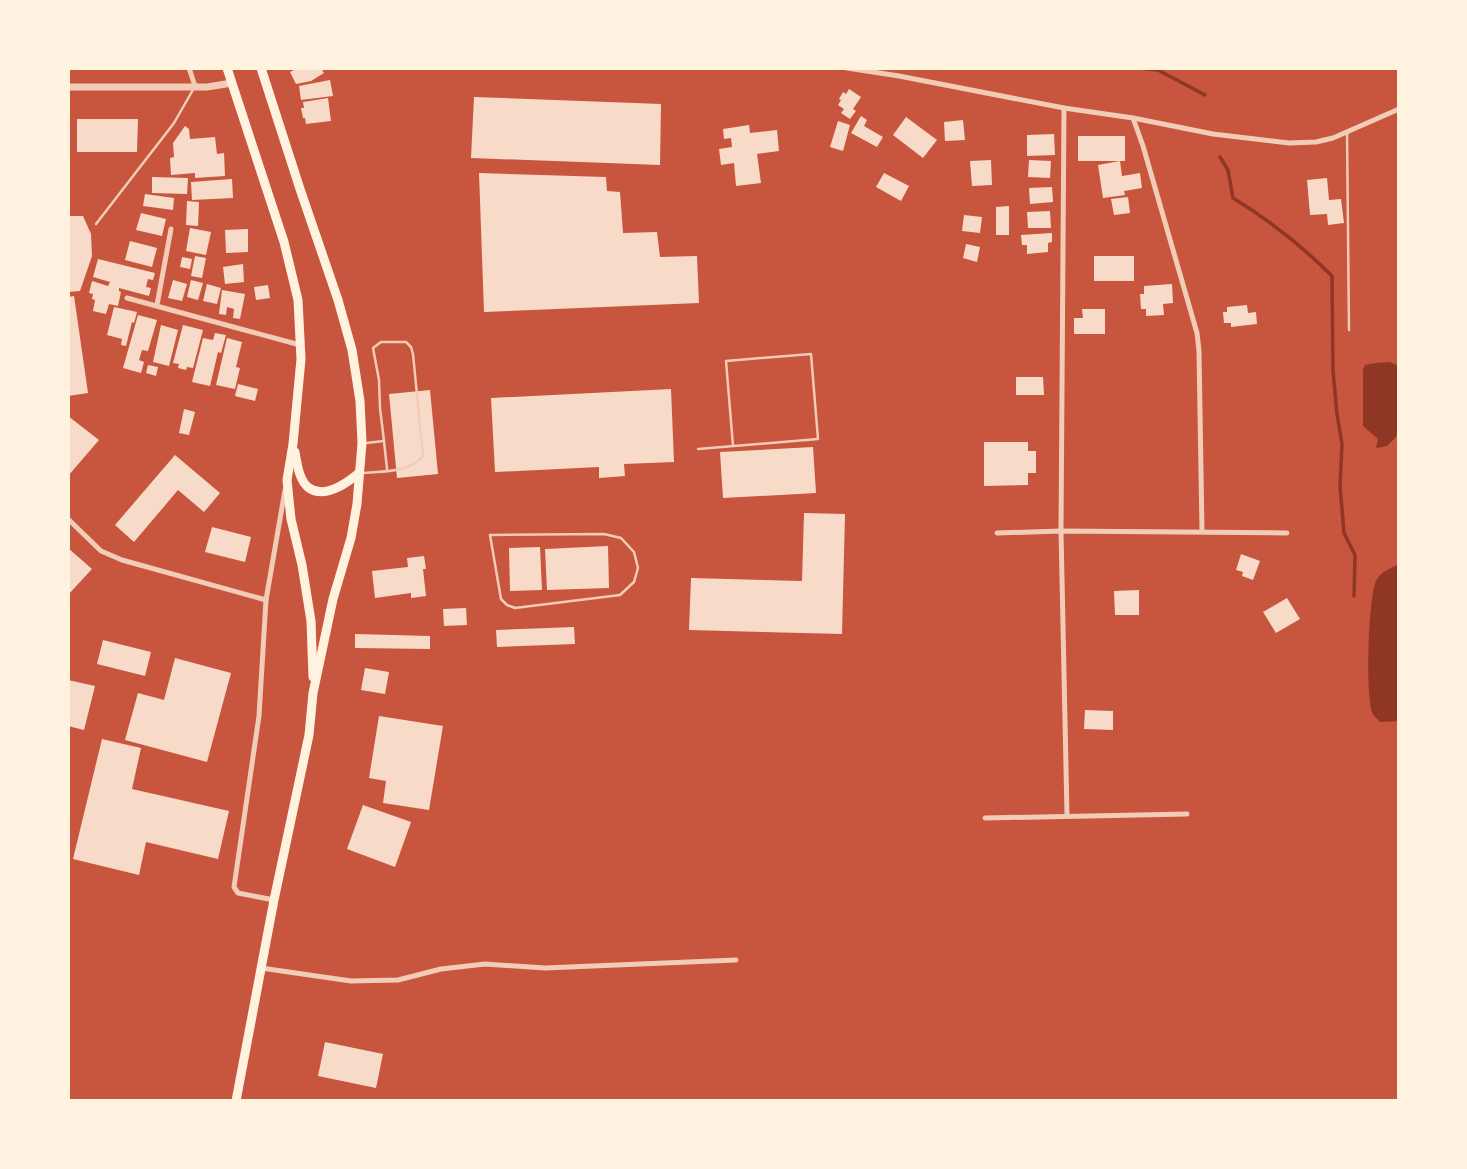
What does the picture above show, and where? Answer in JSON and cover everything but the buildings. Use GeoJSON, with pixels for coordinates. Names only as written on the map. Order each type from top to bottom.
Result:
{"type":"FeatureCollection","features":[{"type":"Feature","properties":{"kind":"main road"},"geometry":{"type":"LineString","coordinates":[[227,68],[284,242],[298,300],[301,359],[287,480],[291,519],[311,621],[313,693]]}},
{"type":"Feature","properties":{"kind":"main road"},"geometry":{"type":"LineString","coordinates":[[236,1101],[309,735],[313,693],[333,598],[351,538],[362,443],[360,401],[347,331],[261,68]]}},
{"type":"Feature","properties":{"kind":"main road"},"geometry":{"type":"LineString","coordinates":[[293,444],[298,468],[307,487],[317,491],[332,489],[347,483],[359,473]]}},
{"type":"Feature","properties":{"kind":"street"},"geometry":{"type":"LineString","coordinates":[[189,68],[195,86]]}},
{"type":"Feature","properties":{"kind":"street"},"geometry":{"type":"LineString","coordinates":[[847,68],[1213,134],[1289,143],[1333,138],[1399,109]]}},
{"type":"Feature","properties":{"kind":"street"},"geometry":{"type":"LineString","coordinates":[[68,87],[207,87],[232,83]]}},
{"type":"Feature","properties":{"kind":"street"},"geometry":{"type":"LineString","coordinates":[[1064,108],[1061,531],[1067,815]]}},
{"type":"Feature","properties":{"kind":"street"},"geometry":{"type":"LineString","coordinates":[[1133,118],[1197,333],[1202,531]]}},
{"type":"Feature","properties":{"kind":"street"},"geometry":{"type":"LineString","coordinates":[[157,305],[171,229]]}},
{"type":"Feature","properties":{"kind":"street"},"geometry":{"type":"LineString","coordinates":[[127,298],[300,345]]}},
{"type":"Feature","properties":{"kind":"street"},"geometry":{"type":"LineString","coordinates":[[274,901],[238,893],[234,887],[259,716],[266,600],[287,480]]}},
{"type":"Feature","properties":{"kind":"street"},"geometry":{"type":"LineString","coordinates":[[68,519],[101,551],[121,560],[266,600]]}},
{"type":"Feature","properties":{"kind":"street"},"geometry":{"type":"LineString","coordinates":[[997,533],[1287,533]]}},
{"type":"Feature","properties":{"kind":"street"},"geometry":{"type":"LineString","coordinates":[[985,818],[1187,814]]}},
{"type":"Feature","properties":{"kind":"street"},"geometry":{"type":"LineString","coordinates":[[261,968],[351,981],[398,980],[485,964],[545,968],[736,960]]}},
{"type":"Feature","properties":{"kind":"lane"},"geometry":{"type":"LineString","coordinates":[[96,225],[174,123],[195,86]]}},
{"type":"Feature","properties":{"kind":"lane"},"geometry":{"type":"LineString","coordinates":[[1347,131],[1349,330]]}},
{"type":"Feature","properties":{"kind":"lane"},"geometry":{"type":"LineString","coordinates":[[359,473],[387,471],[405,469],[423,456],[413,354],[411,347],[405,342],[381,342],[373,348],[379,380],[387,471]]}},
{"type":"Feature","properties":{"kind":"lane"},"geometry":{"type":"LineString","coordinates":[[698,449],[818,439],[811,354],[726,361],[733,446]]}},
{"type":"Feature","properties":{"kind":"lane"},"geometry":{"type":"LineString","coordinates":[[362,443],[384,441]]}},
{"type":"Feature","properties":{"kind":"lane"},"geometry":{"type":"LineString","coordinates":[[604,534],[621,538],[634,552],[638,568],[634,582],[620,595],[515,608],[500,599],[490,535],[604,534]]}},
{"type":"Feature","properties":{"kind":"shaded area"},"geometry":{"type":"Polygon","coordinates":[[[1390,362],[1399,366],[1399,428],[1396,437],[1387,446],[1376,448],[1378,439],[1363,426],[1363,370],[1365,365],[1390,362]]]}},
{"type":"Feature","properties":{"kind":"shaded area"},"geometry":{"type":"Polygon","coordinates":[[[1399,564],[1399,721],[1380,722],[1373,714],[1369,689],[1371,604],[1377,579],[1399,564]]]}},
{"type":"Feature","properties":{"kind":"waterway"},"geometry":{"type":"LineString","coordinates":[[1139,68],[1158,70],[1205,95]]}},
{"type":"Feature","properties":{"kind":"waterway"},"geometry":{"type":"LineString","coordinates":[[1220,157],[1228,170],[1233,198],[1285,234],[1332,276],[1333,371],[1342,444],[1340,486],[1344,533],[1355,555],[1354,596]]}}]}
